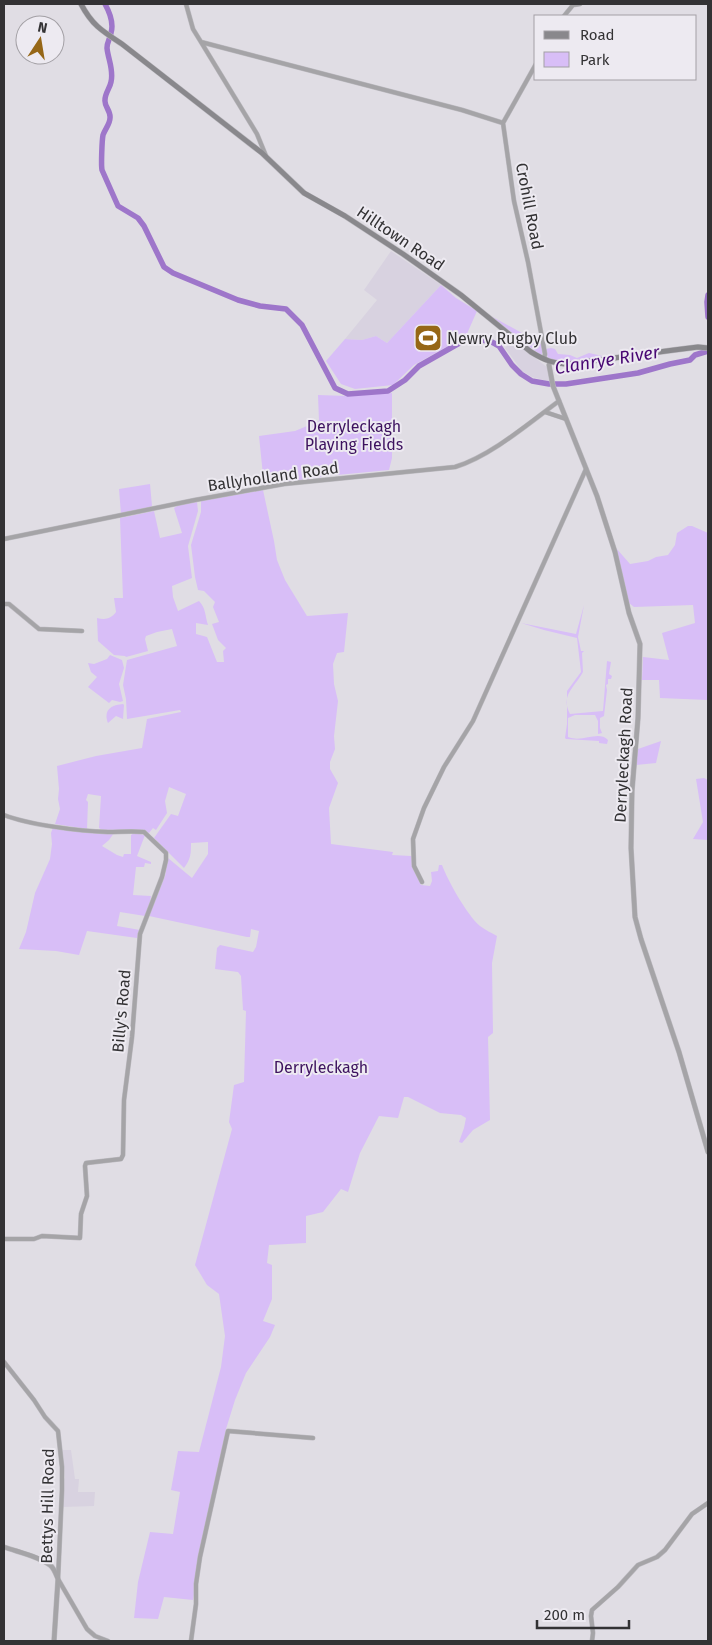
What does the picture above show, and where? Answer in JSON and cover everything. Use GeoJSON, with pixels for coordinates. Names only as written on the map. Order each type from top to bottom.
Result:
{"type":"FeatureCollection","features":[{"type":"Feature","properties":{"kind":"main road","name":"Hilltown Road"},"geometry":{"type":"LineString","coordinates":[[81,4],[91,21],[266,156],[304,193],[345,216],[403,254],[461,295],[531,352],[550,362],[569,364],[698,347],[708,348]]}},
{"type":"Feature","properties":{"kind":"street"},"geometry":{"type":"LineString","coordinates":[[186,4],[193,29],[257,134],[266,156]]}},
{"type":"Feature","properties":{"kind":"street"},"geometry":{"type":"LineString","coordinates":[[565,15],[573,5],[580,4]]}},
{"type":"Feature","properties":{"kind":"street"},"geometry":{"type":"LineString","coordinates":[[201,42],[462,110],[503,123],[534,68]]}},
{"type":"Feature","properties":{"kind":"street","name":"Crohill Road"},"geometry":{"type":"LineString","coordinates":[[503,123],[514,201],[528,262],[545,354],[544,359]]}},
{"type":"Feature","properties":{"kind":"street","name":"Derryleckagh Road"},"geometry":{"type":"LineString","coordinates":[[550,362],[553,386],[597,496],[615,552],[630,614],[640,644],[638,718],[632,791],[632,855],[635,917],[679,1052],[708,1152]]}},
{"type":"Feature","properties":{"kind":"street","name":"Ballyholland Road"},"geometry":{"type":"LineString","coordinates":[[4,539],[284,484],[455,467],[468,463],[518,432],[559,401]]}},
{"type":"Feature","properties":{"kind":"street"},"geometry":{"type":"LineString","coordinates":[[545,412],[566,419]]}},
{"type":"Feature","properties":{"kind":"street"},"geometry":{"type":"LineString","coordinates":[[422,882],[414,866],[412,840],[430,795],[444,767],[473,721],[586,468]]}},
{"type":"Feature","properties":{"kind":"street"},"geometry":{"type":"LineString","coordinates":[[4,604],[9,604],[39,629],[82,630]]}},
{"type":"Feature","properties":{"kind":"street","name":"Billy's Road"},"geometry":{"type":"LineString","coordinates":[[4,815],[38,823],[91,831],[144,832],[166,853],[162,877],[140,934],[132,1037],[124,1100],[123,1155],[121,1159],[86,1163],[88,1196],[81,1214],[80,1238],[42,1236],[34,1239],[4,1239]]}},
{"type":"Feature","properties":{"kind":"street","name":"Bettys Hill Road"},"geometry":{"type":"LineString","coordinates":[[4,1362],[59,1434],[62,1490],[58,1579]]}},
{"type":"Feature","properties":{"kind":"street"},"geometry":{"type":"LineString","coordinates":[[190,1641],[196,1604],[196,1584],[200,1557],[228,1431],[313,1438]]}},
{"type":"Feature","properties":{"kind":"street"},"geometry":{"type":"LineString","coordinates":[[592,1641],[592,1610],[638,1565],[657,1557],[666,1550],[692,1514],[708,1503]]}},
{"type":"Feature","properties":{"kind":"street"},"geometry":{"type":"LineString","coordinates":[[4,1548],[41,1560],[51,1566],[87,1629],[95,1636],[108,1641]]}},
{"type":"Feature","properties":{"kind":"street"},"geometry":{"type":"LineString","coordinates":[[54,1641],[58,1579]]}},
{"type":"Feature","properties":{"kind":"shaded area"},"geometry":{"type":"Polygon","coordinates":[[[391,251],[441,285],[387,343],[376,336],[362,340],[345,339],[377,300],[364,290],[391,251]]]}},
{"type":"Feature","properties":{"kind":"shaded area"},"geometry":{"type":"Polygon","coordinates":[[[513,340],[548,368],[551,382],[532,377],[522,371],[505,348],[513,340]]]}},
{"type":"Feature","properties":{"kind":"shaded area"},"geometry":{"type":"Polygon","coordinates":[[[61,1450],[71,1450],[75,1479],[79,1479],[78,1492],[95,1492],[94,1506],[63,1507],[63,1480],[65,1478],[61,1450]]]}},
{"type":"Feature","properties":{"kind":"green space","name":"Newry Rugby Club"},"geometry":{"type":"Polygon","coordinates":[[[441,285],[456,298],[477,311],[466,336],[414,365],[393,385],[355,389],[341,384],[326,361],[345,339],[362,340],[376,336],[387,343],[441,285]]]}},
{"type":"Feature","properties":{"kind":"green space"},"geometry":{"type":"Polygon","coordinates":[[[491,316],[531,338],[539,337],[542,355],[539,354],[491,316]]]}},
{"type":"Feature","properties":{"kind":"green space"},"geometry":{"type":"Polygon","coordinates":[[[545,349],[555,349],[558,354],[577,358],[589,353],[607,357],[562,362],[548,358],[545,349]]]}},
{"type":"Feature","properties":{"kind":"green space","name":"Derryleckagh Playing Fields"},"geometry":{"type":"Polygon","coordinates":[[[392,393],[392,458],[389,470],[337,475],[331,468],[325,470],[321,477],[264,485],[259,436],[295,431],[319,421],[318,395],[347,396],[392,393]]]}},
{"type":"Feature","properties":{"kind":"green space"},"geometry":{"type":"Polygon","coordinates":[[[150,484],[152,506],[121,514],[119,489],[150,484]]]}},
{"type":"Feature","properties":{"kind":"green space","name":"Derryleckagh"},"geometry":{"type":"Polygon","coordinates":[[[263,490],[277,560],[285,580],[307,616],[348,613],[344,652],[337,653],[333,664],[334,684],[338,701],[334,736],[335,749],[330,762],[330,769],[338,783],[329,808],[331,844],[393,852],[392,855],[411,856],[413,857],[414,869],[421,885],[430,886],[432,881],[431,872],[438,871],[439,865],[442,865],[469,914],[480,926],[497,936],[492,963],[493,1033],[488,1037],[490,1120],[473,1130],[462,1143],[459,1142],[466,1118],[461,1115],[440,1113],[408,1097],[404,1097],[398,1118],[379,1116],[360,1153],[348,1192],[341,1189],[323,1212],[306,1216],[306,1243],[269,1245],[267,1263],[272,1265],[272,1299],[263,1321],[275,1325],[270,1337],[246,1373],[226,1429],[193,1600],[164,1597],[158,1619],[134,1618],[138,1582],[150,1532],[173,1534],[180,1492],[171,1490],[178,1451],[199,1452],[221,1367],[225,1336],[219,1294],[207,1285],[195,1265],[232,1129],[229,1122],[234,1085],[244,1082],[246,1011],[243,1010],[241,976],[238,972],[215,969],[217,948],[220,945],[253,952],[256,947],[259,931],[251,929],[250,937],[247,937],[149,916],[165,876],[168,858],[192,878],[208,854],[208,842],[191,843],[190,856],[184,868],[154,838],[171,814],[178,816],[186,794],[169,787],[165,801],[167,813],[156,830],[153,828],[149,833],[142,830],[104,831],[99,828],[101,796],[88,794],[86,800],[88,802],[87,829],[55,824],[60,809],[57,766],[96,756],[142,748],[147,719],[181,712],[180,710],[127,719],[123,685],[127,660],[177,646],[172,629],[146,636],[148,651],[126,657],[114,655],[98,641],[97,618],[110,618],[116,612],[114,598],[123,598],[120,518],[154,511],[160,538],[182,533],[174,508],[179,505],[197,502],[198,511],[188,546],[192,578],[172,586],[173,597],[178,611],[199,601],[204,609],[208,625],[196,623],[196,634],[207,637],[217,662],[224,662],[223,651],[226,648],[218,640],[212,624],[219,622],[213,607],[215,602],[204,591],[198,590],[191,545],[201,512],[201,501],[263,490]]]}},
{"type":"Feature","properties":{"kind":"green space"},"geometry":{"type":"Polygon","coordinates":[[[688,526],[708,533],[708,700],[660,698],[659,680],[642,680],[643,657],[669,660],[662,633],[695,623],[693,605],[634,607],[629,603],[616,548],[630,564],[668,555],[675,545],[677,533],[688,526]]]}},
{"type":"Feature","properties":{"kind":"green space"},"geometry":{"type":"Polygon","coordinates":[[[584,605],[578,637],[581,651],[584,651],[582,653],[583,672],[567,700],[567,691],[581,672],[577,638],[521,623],[576,634],[584,605]]]}},
{"type":"Feature","properties":{"kind":"green space"},"geometry":{"type":"Polygon","coordinates":[[[110,655],[122,660],[124,668],[119,684],[123,701],[120,702],[112,700],[109,703],[88,687],[97,677],[91,672],[88,663],[94,664],[107,659],[110,655]]]}},
{"type":"Feature","properties":{"kind":"green space"},"geometry":{"type":"Polygon","coordinates":[[[607,661],[611,662],[609,674],[612,676],[611,679],[608,679],[608,684],[606,685],[604,716],[600,718],[602,733],[598,734],[598,721],[595,715],[575,715],[568,718],[568,737],[579,739],[600,736],[608,740],[607,744],[599,743],[599,741],[566,739],[567,707],[570,714],[603,711],[607,661]]]}},
{"type":"Feature","properties":{"kind":"green space"},"geometry":{"type":"Polygon","coordinates":[[[123,704],[123,719],[116,716],[108,723],[107,712],[109,709],[123,704]]]}},
{"type":"Feature","properties":{"kind":"green space"},"geometry":{"type":"Polygon","coordinates":[[[661,741],[656,763],[636,765],[638,749],[661,741]]]}},
{"type":"Feature","properties":{"kind":"green space"},"geometry":{"type":"Polygon","coordinates":[[[704,778],[708,780],[708,840],[693,839],[703,822],[696,779],[704,778]]]}},
{"type":"Feature","properties":{"kind":"green space"},"geometry":{"type":"Polygon","coordinates":[[[53,827],[114,833],[102,846],[123,857],[124,854],[131,854],[131,835],[134,833],[145,835],[137,856],[151,862],[151,864],[145,863],[144,867],[136,867],[133,895],[151,896],[149,908],[145,916],[120,912],[117,926],[140,930],[137,938],[87,931],[79,955],[56,951],[19,949],[26,932],[35,893],[50,859],[53,827]]]}},
{"type":"Feature","properties":{"kind":"waterway","name":"Clanrye River"},"geometry":{"type":"LineString","coordinates":[[105,4],[112,22],[111,35],[107,44],[112,78],[105,97],[110,118],[103,135],[102,170],[118,206],[138,218],[144,226],[164,267],[173,273],[238,300],[260,306],[286,309],[302,325],[335,388],[348,394],[388,391],[405,380],[419,366],[463,341],[490,341],[499,346],[512,365],[521,374],[532,381],[549,384],[566,384],[638,373],[690,360],[695,355],[708,351]]}},
{"type":"Feature","properties":{"kind":"waterway","name":"Clanrye River"},"geometry":{"type":"LineString","coordinates":[[708,295],[708,317]]}},
{"type":"Feature","properties":{"kind":"place","name":"Newry Rugby Club"},"geometry":{"type":"Point","coordinates":[428,338]}}]}
